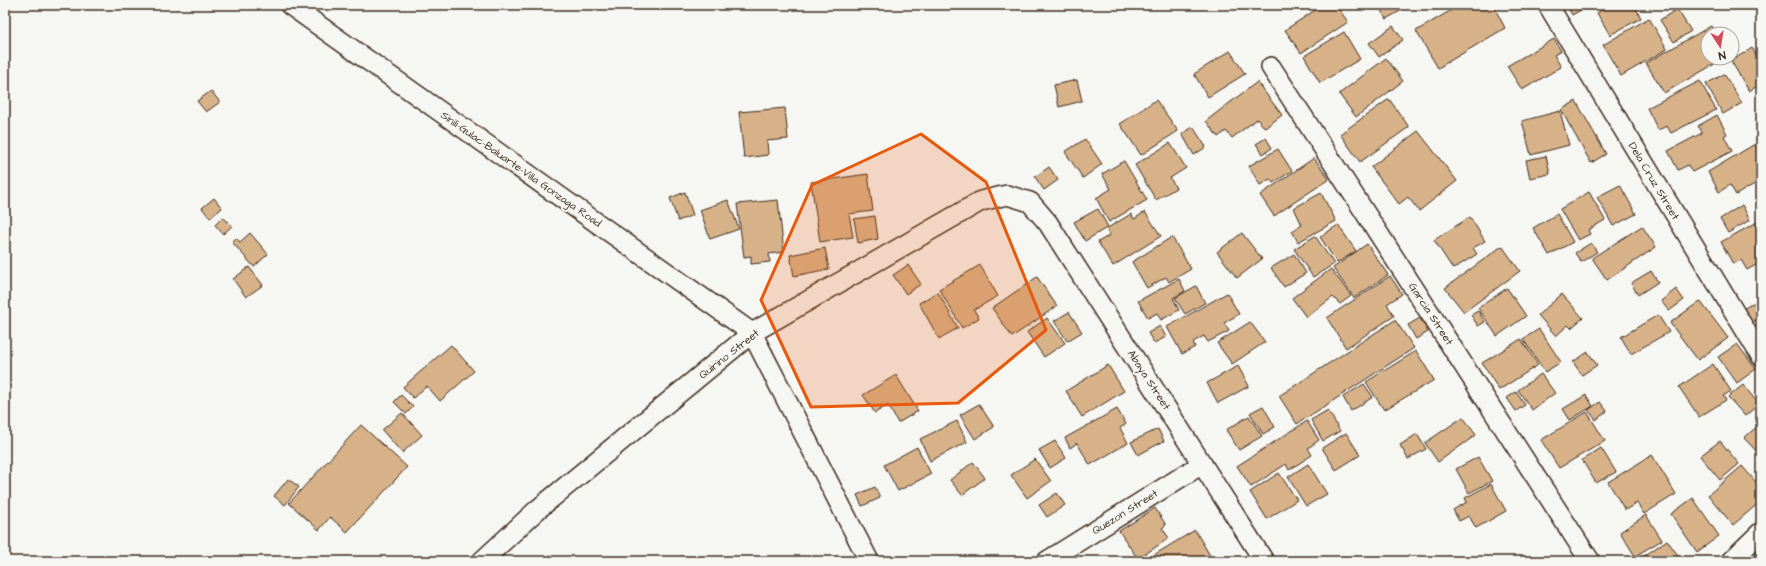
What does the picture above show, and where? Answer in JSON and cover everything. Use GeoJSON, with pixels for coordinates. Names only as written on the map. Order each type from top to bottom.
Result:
{"type":"FeatureCollection","features":[{"type":"Feature","properties":{"kind":"street","name":"Sinili-Gulac-Baluarte-Villa Gonzaga Road"},"geometry":{"type":"LineString","coordinates":[[290,5],[752,333]]}},
{"type":"Feature","properties":{"kind":"street","name":"Dela Cruz Street"},"geometry":{"type":"LineString","coordinates":[[1548,5],[1761,356]]}},
{"type":"Feature","properties":{"kind":"street","name":"Garcia Street"},"geometry":{"type":"LineString","coordinates":[[1271,67],[1590,561]]}},
{"type":"Feature","properties":{"kind":"street","name":"Quirino Street"},"geometry":{"type":"LineString","coordinates":[[482,561],[537,510],[752,333],[981,201],[1007,196],[1030,202]]}},
{"type":"Feature","properties":{"kind":"street","name":"Abaya Street"},"geometry":{"type":"LineString","coordinates":[[1030,202],[1048,223],[1264,561]]}},
{"type":"Feature","properties":{"kind":"street"},"geometry":{"type":"LineString","coordinates":[[752,333],[869,561]]}},
{"type":"Feature","properties":{"kind":"street","name":"Quezon Street"},"geometry":{"type":"LineString","coordinates":[[1047,561],[1202,464]]}},
{"type":"Feature","properties":{"kind":"street"},"geometry":{"type":"LineString","coordinates":[[1731,561],[1761,532]]}},
{"type":"Feature","properties":{"kind":"highlighted area"},"geometry":{"type":"Polygon","coordinates":[[[921,134],[986,182],[1046,330],[958,403],[811,407],[761,300],[812,185],[921,134]]]}},
{"type":"Feature","properties":{"kind":"building"},"geometry":{"type":"Polygon","coordinates":[[[1304,5],[1313,5],[1307,9],[1304,5]]]}},
{"type":"Feature","properties":{"kind":"building"},"geometry":{"type":"Polygon","coordinates":[[[1323,5],[1336,5],[1348,22],[1301,53],[1285,30],[1323,5]]]}},
{"type":"Feature","properties":{"kind":"building"},"geometry":{"type":"Polygon","coordinates":[[[1378,5],[1399,5],[1402,10],[1386,19],[1378,5]]]}},
{"type":"Feature","properties":{"kind":"building"},"geometry":{"type":"Polygon","coordinates":[[[1460,5],[1493,5],[1505,28],[1438,68],[1416,31],[1460,5]]]}},
{"type":"Feature","properties":{"kind":"building"},"geometry":{"type":"Polygon","coordinates":[[[1567,5],[1590,5],[1572,15],[1567,5]]]}},
{"type":"Feature","properties":{"kind":"building"},"geometry":{"type":"Polygon","coordinates":[[[1611,5],[1634,5],[1641,18],[1610,35],[1597,13],[1611,5]]]}},
{"type":"Feature","properties":{"kind":"building"},"geometry":{"type":"Polygon","coordinates":[[[1677,9],[1691,31],[1674,42],[1660,20],[1677,9]]]}},
{"type":"Feature","properties":{"kind":"building"},"geometry":{"type":"Polygon","coordinates":[[[1649,18],[1667,49],[1621,76],[1603,45],[1649,18]]]}},
{"type":"Feature","properties":{"kind":"building"},"geometry":{"type":"Polygon","coordinates":[[[1393,26],[1403,40],[1379,57],[1369,43],[1393,26]]]}},
{"type":"Feature","properties":{"kind":"building"},"geometry":{"type":"Polygon","coordinates":[[[1344,32],[1360,59],[1320,83],[1304,56],[1344,32]]]}},
{"type":"Feature","properties":{"kind":"building"},"geometry":{"type":"Polygon","coordinates":[[[1700,32],[1700,66],[1711,66],[1664,93],[1646,63],[1700,32]]]}},
{"type":"Feature","properties":{"kind":"building"},"geometry":{"type":"Polygon","coordinates":[[[1554,39],[1561,51],[1554,55],[1561,67],[1522,90],[1507,66],[1554,39]]]}},
{"type":"Feature","properties":{"kind":"building"},"geometry":{"type":"Polygon","coordinates":[[[1752,48],[1761,63],[1761,84],[1749,91],[1734,66],[1740,66],[1740,55],[1752,48]]]}},
{"type":"Feature","properties":{"kind":"building"},"geometry":{"type":"Polygon","coordinates":[[[1230,51],[1245,74],[1208,97],[1194,74],[1230,51]]]}},
{"type":"Feature","properties":{"kind":"building"},"geometry":{"type":"Polygon","coordinates":[[[1386,58],[1403,81],[1356,117],[1339,94],[1386,58]]]}},
{"type":"Feature","properties":{"kind":"building"},"geometry":{"type":"Polygon","coordinates":[[[1724,74],[1742,103],[1723,114],[1706,84],[1724,74]]]}},
{"type":"Feature","properties":{"kind":"building"},"geometry":{"type":"Polygon","coordinates":[[[1077,80],[1082,101],[1059,107],[1054,85],[1077,80]]]}},
{"type":"Feature","properties":{"kind":"building"},"geometry":{"type":"Polygon","coordinates":[[[1700,81],[1716,110],[1671,133],[1667,126],[1658,130],[1647,108],[1700,81]]]}},
{"type":"Feature","properties":{"kind":"building"},"geometry":{"type":"Polygon","coordinates":[[[1257,82],[1282,115],[1265,128],[1257,119],[1232,138],[1226,131],[1218,137],[1206,121],[1257,82]]]}},
{"type":"Feature","properties":{"kind":"building"},"geometry":{"type":"Polygon","coordinates":[[[211,91],[220,102],[206,112],[197,101],[211,91]]]}},
{"type":"Feature","properties":{"kind":"building"},"geometry":{"type":"Polygon","coordinates":[[[1389,99],[1409,127],[1360,162],[1340,134],[1389,99]]]}},
{"type":"Feature","properties":{"kind":"building"},"geometry":{"type":"Polygon","coordinates":[[[1156,100],[1178,131],[1141,155],[1120,124],[1156,100]]]}},
{"type":"Feature","properties":{"kind":"building"},"geometry":{"type":"Polygon","coordinates":[[[1576,101],[1606,154],[1591,163],[1561,110],[1576,101]]]}},
{"type":"Feature","properties":{"kind":"building"},"geometry":{"type":"Polygon","coordinates":[[[785,108],[788,139],[767,141],[768,155],[744,158],[739,112],[785,108]]]}},
{"type":"Feature","properties":{"kind":"building"},"geometry":{"type":"Polygon","coordinates":[[[1560,111],[1569,145],[1531,155],[1522,121],[1560,111]]]}},
{"type":"Feature","properties":{"kind":"building"},"geometry":{"type":"Polygon","coordinates":[[[1717,115],[1727,134],[1724,136],[1732,151],[1692,172],[1688,165],[1678,170],[1668,151],[1702,133],[1698,126],[1717,115]]]}},
{"type":"Feature","properties":{"kind":"building"},"geometry":{"type":"Polygon","coordinates":[[[1193,127],[1206,147],[1194,155],[1182,134],[1193,127]]]}},
{"type":"Feature","properties":{"kind":"building"},"geometry":{"type":"Polygon","coordinates":[[[1418,131],[1457,181],[1419,211],[1408,197],[1399,204],[1371,167],[1418,131]]]}},
{"type":"Feature","properties":{"kind":"building"},"geometry":{"type":"Polygon","coordinates":[[[1266,138],[1272,148],[1263,154],[1256,144],[1266,138]]]}},
{"type":"Feature","properties":{"kind":"building"},"geometry":{"type":"Polygon","coordinates":[[[1085,139],[1102,164],[1083,178],[1065,152],[1085,139]]]}},
{"type":"Feature","properties":{"kind":"building"},"geometry":{"type":"Polygon","coordinates":[[[1170,143],[1186,168],[1170,178],[1176,188],[1156,200],[1135,165],[1170,143]]]}},
{"type":"Feature","properties":{"kind":"building"},"geometry":{"type":"Polygon","coordinates":[[[1755,144],[1761,155],[1761,180],[1736,195],[1730,185],[1719,192],[1708,172],[1755,144]]]}},
{"type":"Feature","properties":{"kind":"building"},"geometry":{"type":"Polygon","coordinates":[[[1278,149],[1292,171],[1273,183],[1270,179],[1260,185],[1249,166],[1278,149]]]}},
{"type":"Feature","properties":{"kind":"building"},"geometry":{"type":"Polygon","coordinates":[[[1546,156],[1550,174],[1530,178],[1526,160],[1546,156]]]}},
{"type":"Feature","properties":{"kind":"building"},"geometry":{"type":"Polygon","coordinates":[[[1314,158],[1329,179],[1274,216],[1260,195],[1314,158]]]}},
{"type":"Feature","properties":{"kind":"building"},"geometry":{"type":"Polygon","coordinates":[[[1124,161],[1147,200],[1109,222],[1096,198],[1111,189],[1102,174],[1124,161]]]}},
{"type":"Feature","properties":{"kind":"building"},"geometry":{"type":"Polygon","coordinates":[[[1049,167],[1058,180],[1044,190],[1035,177],[1049,167]]]}},
{"type":"Feature","properties":{"kind":"building"},"geometry":{"type":"Polygon","coordinates":[[[868,174],[873,211],[849,214],[853,237],[820,242],[811,182],[868,174]]]}},
{"type":"Feature","properties":{"kind":"building"},"geometry":{"type":"Polygon","coordinates":[[[1620,185],[1636,214],[1613,226],[1597,197],[1620,185]]]}},
{"type":"Feature","properties":{"kind":"building"},"geometry":{"type":"Polygon","coordinates":[[[685,192],[693,215],[678,221],[670,198],[685,192]]]}},
{"type":"Feature","properties":{"kind":"building"},"geometry":{"type":"Polygon","coordinates":[[[1589,192],[1605,220],[1588,230],[1590,234],[1578,240],[1560,209],[1589,192]]]}},
{"type":"Feature","properties":{"kind":"building"},"geometry":{"type":"Polygon","coordinates":[[[1321,193],[1336,221],[1298,242],[1292,231],[1302,225],[1294,208],[1321,193]]]}},
{"type":"Feature","properties":{"kind":"building"},"geometry":{"type":"Polygon","coordinates":[[[214,198],[222,208],[210,218],[202,208],[214,198]]]}},
{"type":"Feature","properties":{"kind":"building"},"geometry":{"type":"Polygon","coordinates":[[[728,200],[739,229],[710,239],[700,210],[728,200]]]}},
{"type":"Feature","properties":{"kind":"building"},"geometry":{"type":"Polygon","coordinates":[[[778,200],[784,252],[769,254],[770,262],[751,264],[751,256],[744,257],[737,204],[778,200]]]}},
{"type":"Feature","properties":{"kind":"building"},"geometry":{"type":"Polygon","coordinates":[[[1742,205],[1750,220],[1728,233],[1720,219],[1742,205]]]}},
{"type":"Feature","properties":{"kind":"building"},"geometry":{"type":"Polygon","coordinates":[[[1098,209],[1108,227],[1085,241],[1074,222],[1098,209]]]}},
{"type":"Feature","properties":{"kind":"building"},"geometry":{"type":"Polygon","coordinates":[[[1145,212],[1161,236],[1113,266],[1098,242],[1110,235],[1106,229],[1131,214],[1134,219],[1145,212]]]}},
{"type":"Feature","properties":{"kind":"building"},"geometry":{"type":"Polygon","coordinates":[[[1557,214],[1573,242],[1549,255],[1533,228],[1557,214]]]}},
{"type":"Feature","properties":{"kind":"building"},"geometry":{"type":"Polygon","coordinates":[[[875,216],[878,239],[858,243],[854,219],[875,216]]]}},
{"type":"Feature","properties":{"kind":"building"},"geometry":{"type":"Polygon","coordinates":[[[223,217],[232,226],[223,234],[215,225],[223,217]]]}},
{"type":"Feature","properties":{"kind":"building"},"geometry":{"type":"Polygon","coordinates":[[[1470,217],[1485,241],[1473,248],[1477,254],[1453,269],[1434,240],[1470,217]]]}},
{"type":"Feature","properties":{"kind":"building"},"geometry":{"type":"Polygon","coordinates":[[[1761,220],[1761,262],[1747,270],[1741,260],[1733,264],[1721,242],[1761,220]]]}},
{"type":"Feature","properties":{"kind":"building"},"geometry":{"type":"Polygon","coordinates":[[[1338,225],[1356,251],[1337,263],[1320,237],[1338,225]]]}},
{"type":"Feature","properties":{"kind":"building"},"geometry":{"type":"Polygon","coordinates":[[[1642,226],[1656,247],[1607,280],[1592,258],[1642,226]]]}},
{"type":"Feature","properties":{"kind":"building"},"geometry":{"type":"Polygon","coordinates":[[[250,233],[268,254],[254,267],[232,242],[236,238],[240,242],[250,233]]]}},
{"type":"Feature","properties":{"kind":"building"},"geometry":{"type":"Polygon","coordinates":[[[1242,233],[1262,259],[1237,278],[1217,252],[1242,233]]]}},
{"type":"Feature","properties":{"kind":"building"},"geometry":{"type":"Polygon","coordinates":[[[1315,236],[1334,264],[1313,277],[1294,249],[1315,236]]]}},
{"type":"Feature","properties":{"kind":"building"},"geometry":{"type":"Polygon","coordinates":[[[1172,237],[1191,269],[1169,282],[1166,277],[1147,288],[1132,262],[1172,237]]]}},
{"type":"Feature","properties":{"kind":"building"},"geometry":{"type":"Polygon","coordinates":[[[1591,243],[1597,252],[1581,262],[1575,253],[1591,243]]]}},
{"type":"Feature","properties":{"kind":"building"},"geometry":{"type":"Polygon","coordinates":[[[1367,244],[1388,275],[1354,298],[1333,268],[1367,244]]]}},
{"type":"Feature","properties":{"kind":"building"},"geometry":{"type":"Polygon","coordinates":[[[1502,246],[1520,271],[1464,312],[1445,288],[1502,246]]]}},
{"type":"Feature","properties":{"kind":"building"},"geometry":{"type":"Polygon","coordinates":[[[825,248],[829,269],[794,276],[790,255],[825,248]]]}},
{"type":"Feature","properties":{"kind":"building"},"geometry":{"type":"Polygon","coordinates":[[[1294,254],[1306,273],[1284,287],[1271,268],[1294,254]]]}},
{"type":"Feature","properties":{"kind":"building"},"geometry":{"type":"Polygon","coordinates":[[[908,265],[921,284],[906,294],[893,275],[908,265]]]}},
{"type":"Feature","properties":{"kind":"building"},"geometry":{"type":"Polygon","coordinates":[[[980,265],[998,296],[974,310],[979,318],[962,328],[939,289],[980,265]]]}},
{"type":"Feature","properties":{"kind":"building"},"geometry":{"type":"Polygon","coordinates":[[[249,267],[263,285],[246,297],[233,279],[249,267]]]}},
{"type":"Feature","properties":{"kind":"building"},"geometry":{"type":"Polygon","coordinates":[[[1331,269],[1351,296],[1340,304],[1333,297],[1306,317],[1292,298],[1331,269]]]}},
{"type":"Feature","properties":{"kind":"building"},"geometry":{"type":"Polygon","coordinates":[[[1651,271],[1658,282],[1638,295],[1631,283],[1651,271]]]}},
{"type":"Feature","properties":{"kind":"building"},"geometry":{"type":"Polygon","coordinates":[[[1390,276],[1402,294],[1387,304],[1394,316],[1346,348],[1327,318],[1390,276]]]}},
{"type":"Feature","properties":{"kind":"building"},"geometry":{"type":"Polygon","coordinates":[[[1037,277],[1057,306],[1012,337],[992,308],[1037,277]]]}},
{"type":"Feature","properties":{"kind":"building"},"geometry":{"type":"Polygon","coordinates":[[[1179,279],[1185,291],[1173,298],[1179,310],[1161,320],[1157,313],[1148,318],[1138,301],[1179,279]]]}},
{"type":"Feature","properties":{"kind":"building"},"geometry":{"type":"Polygon","coordinates":[[[1196,286],[1205,303],[1185,314],[1175,298],[1196,286]]]}},
{"type":"Feature","properties":{"kind":"building"},"geometry":{"type":"Polygon","coordinates":[[[1507,288],[1526,316],[1497,336],[1478,308],[1507,288]]]}},
{"type":"Feature","properties":{"kind":"building"},"geometry":{"type":"Polygon","coordinates":[[[1676,289],[1684,300],[1669,311],[1661,301],[1676,289]]]}},
{"type":"Feature","properties":{"kind":"building"},"geometry":{"type":"Polygon","coordinates":[[[938,292],[958,328],[939,339],[919,303],[938,292]]]}},
{"type":"Feature","properties":{"kind":"building"},"geometry":{"type":"Polygon","coordinates":[[[1227,293],[1239,314],[1224,323],[1229,331],[1208,342],[1204,336],[1193,342],[1195,347],[1182,354],[1167,327],[1227,293]]]}},
{"type":"Feature","properties":{"kind":"building"},"geometry":{"type":"Polygon","coordinates":[[[1562,294],[1583,318],[1571,328],[1568,325],[1556,336],[1538,315],[1562,294]]]}},
{"type":"Feature","properties":{"kind":"building"},"geometry":{"type":"Polygon","coordinates":[[[1760,299],[1761,318],[1751,323],[1743,309],[1760,299]]]}},
{"type":"Feature","properties":{"kind":"building"},"geometry":{"type":"Polygon","coordinates":[[[1700,301],[1728,338],[1698,360],[1670,323],[1700,301]]]}},
{"type":"Feature","properties":{"kind":"building"},"geometry":{"type":"Polygon","coordinates":[[[1478,311],[1485,322],[1478,326],[1471,315],[1478,311]]]}},
{"type":"Feature","properties":{"kind":"building"},"geometry":{"type":"Polygon","coordinates":[[[1069,312],[1082,332],[1067,341],[1054,321],[1069,312]]]}},
{"type":"Feature","properties":{"kind":"building"},"geometry":{"type":"Polygon","coordinates":[[[1658,315],[1669,332],[1631,354],[1621,337],[1658,315]]]}},
{"type":"Feature","properties":{"kind":"building"},"geometry":{"type":"Polygon","coordinates":[[[1047,318],[1065,343],[1044,357],[1027,332],[1047,318]]]}},
{"type":"Feature","properties":{"kind":"building"},"geometry":{"type":"Polygon","coordinates":[[[1420,318],[1428,332],[1416,339],[1408,325],[1420,318]]]}},
{"type":"Feature","properties":{"kind":"building"},"geometry":{"type":"Polygon","coordinates":[[[1395,320],[1414,348],[1297,424],[1279,396],[1395,320]]]}},
{"type":"Feature","properties":{"kind":"building"},"geometry":{"type":"Polygon","coordinates":[[[1250,322],[1265,342],[1232,364],[1217,343],[1250,322]]]}},
{"type":"Feature","properties":{"kind":"building"},"geometry":{"type":"Polygon","coordinates":[[[1160,326],[1166,337],[1154,343],[1148,333],[1160,326]]]}},
{"type":"Feature","properties":{"kind":"building"},"geometry":{"type":"Polygon","coordinates":[[[1539,329],[1561,362],[1545,372],[1523,339],[1539,329]]]}},
{"type":"Feature","properties":{"kind":"building"},"geometry":{"type":"Polygon","coordinates":[[[1521,339],[1538,365],[1499,390],[1482,363],[1521,339]]]}},
{"type":"Feature","properties":{"kind":"building"},"geometry":{"type":"Polygon","coordinates":[[[1737,344],[1756,369],[1737,383],[1718,357],[1737,344]]]}},
{"type":"Feature","properties":{"kind":"building"},"geometry":{"type":"Polygon","coordinates":[[[451,345],[474,371],[440,401],[427,386],[413,398],[403,387],[451,345]]]}},
{"type":"Feature","properties":{"kind":"building"},"geometry":{"type":"Polygon","coordinates":[[[1416,351],[1434,380],[1384,410],[1366,382],[1416,351]]]}},
{"type":"Feature","properties":{"kind":"building"},"geometry":{"type":"Polygon","coordinates":[[[1588,352],[1597,365],[1582,375],[1573,362],[1588,352]]]}},
{"type":"Feature","properties":{"kind":"building"},"geometry":{"type":"Polygon","coordinates":[[[1713,364],[1731,391],[1723,396],[1726,400],[1699,417],[1679,387],[1713,364]]]}},
{"type":"Feature","properties":{"kind":"building"},"geometry":{"type":"Polygon","coordinates":[[[1108,365],[1124,391],[1082,417],[1066,391],[1108,365]]]}},
{"type":"Feature","properties":{"kind":"building"},"geometry":{"type":"Polygon","coordinates":[[[1238,366],[1249,386],[1218,403],[1207,383],[1238,366]]]}},
{"type":"Feature","properties":{"kind":"building"},"geometry":{"type":"Polygon","coordinates":[[[1541,374],[1555,393],[1532,410],[1518,390],[1541,374]]]}},
{"type":"Feature","properties":{"kind":"building"},"geometry":{"type":"Polygon","coordinates":[[[896,375],[918,411],[898,423],[888,405],[875,413],[863,395],[896,375]]]}},
{"type":"Feature","properties":{"kind":"building"},"geometry":{"type":"Polygon","coordinates":[[[1364,384],[1373,397],[1351,411],[1343,397],[1364,384]]]}},
{"type":"Feature","properties":{"kind":"building"},"geometry":{"type":"Polygon","coordinates":[[[1743,385],[1759,404],[1745,416],[1728,397],[1743,385]]]}},
{"type":"Feature","properties":{"kind":"building"},"geometry":{"type":"Polygon","coordinates":[[[1516,392],[1525,405],[1516,411],[1507,398],[1516,392]]]}},
{"type":"Feature","properties":{"kind":"building"},"geometry":{"type":"Polygon","coordinates":[[[401,395],[413,407],[406,414],[394,402],[401,395]]]}},
{"type":"Feature","properties":{"kind":"building"},"geometry":{"type":"Polygon","coordinates":[[[1586,395],[1593,406],[1570,420],[1563,409],[1586,395]]]}},
{"type":"Feature","properties":{"kind":"building"},"geometry":{"type":"Polygon","coordinates":[[[1600,402],[1607,411],[1596,420],[1588,410],[1600,402]]]}},
{"type":"Feature","properties":{"kind":"building"},"geometry":{"type":"Polygon","coordinates":[[[979,404],[994,427],[975,439],[960,415],[979,404]]]}},
{"type":"Feature","properties":{"kind":"building"},"geometry":{"type":"Polygon","coordinates":[[[1263,406],[1275,427],[1263,434],[1250,413],[1263,406]]]}},
{"type":"Feature","properties":{"kind":"building"},"geometry":{"type":"Polygon","coordinates":[[[1117,409],[1126,424],[1120,428],[1128,443],[1090,465],[1077,443],[1070,448],[1065,438],[1117,409]]]}},
{"type":"Feature","properties":{"kind":"building"},"geometry":{"type":"Polygon","coordinates":[[[1328,410],[1340,431],[1323,441],[1311,420],[1328,410]]]}},
{"type":"Feature","properties":{"kind":"building"},"geometry":{"type":"Polygon","coordinates":[[[1587,412],[1605,441],[1559,468],[1541,440],[1587,412]]]}},
{"type":"Feature","properties":{"kind":"building"},"geometry":{"type":"Polygon","coordinates":[[[402,413],[422,435],[402,453],[382,430],[402,413]]]}},
{"type":"Feature","properties":{"kind":"building"},"geometry":{"type":"Polygon","coordinates":[[[1249,416],[1262,436],[1239,450],[1226,430],[1249,416]]]}},
{"type":"Feature","properties":{"kind":"building"},"geometry":{"type":"Polygon","coordinates":[[[1463,417],[1476,435],[1438,462],[1425,443],[1463,417]]]}},
{"type":"Feature","properties":{"kind":"building"},"geometry":{"type":"Polygon","coordinates":[[[957,421],[967,442],[930,461],[920,439],[957,421]]]}},
{"type":"Feature","properties":{"kind":"building"},"geometry":{"type":"Polygon","coordinates":[[[1307,421],[1319,440],[1308,448],[1312,455],[1289,470],[1286,464],[1251,487],[1237,466],[1307,421]]]}},
{"type":"Feature","properties":{"kind":"building"},"geometry":{"type":"Polygon","coordinates":[[[1761,423],[1761,456],[1744,438],[1761,423]]]}},
{"type":"Feature","properties":{"kind":"building"},"geometry":{"type":"Polygon","coordinates":[[[361,425],[407,467],[347,532],[330,517],[319,530],[289,503],[361,425]]]}},
{"type":"Feature","properties":{"kind":"building"},"geometry":{"type":"Polygon","coordinates":[[[1158,429],[1164,441],[1138,455],[1131,442],[1158,429]]]}},
{"type":"Feature","properties":{"kind":"building"},"geometry":{"type":"Polygon","coordinates":[[[1346,433],[1360,455],[1336,470],[1322,448],[1346,433]]]}},
{"type":"Feature","properties":{"kind":"building"},"geometry":{"type":"Polygon","coordinates":[[[1417,434],[1426,449],[1408,459],[1400,445],[1417,434]]]}},
{"type":"Feature","properties":{"kind":"building"},"geometry":{"type":"Polygon","coordinates":[[[1055,441],[1066,458],[1050,468],[1039,450],[1055,441]]]}},
{"type":"Feature","properties":{"kind":"building"},"geometry":{"type":"Polygon","coordinates":[[[1720,441],[1739,464],[1720,480],[1700,456],[1720,441]]]}},
{"type":"Feature","properties":{"kind":"building"},"geometry":{"type":"Polygon","coordinates":[[[917,447],[931,474],[898,491],[884,465],[917,447]]]}},
{"type":"Feature","properties":{"kind":"building"},"geometry":{"type":"Polygon","coordinates":[[[1601,448],[1616,472],[1596,483],[1582,460],[1601,448]]]}},
{"type":"Feature","properties":{"kind":"building"},"geometry":{"type":"Polygon","coordinates":[[[1652,455],[1676,494],[1644,514],[1637,503],[1625,510],[1608,482],[1652,455]]]}},
{"type":"Feature","properties":{"kind":"building"},"geometry":{"type":"Polygon","coordinates":[[[1478,457],[1492,481],[1469,493],[1456,469],[1478,457]]]}},
{"type":"Feature","properties":{"kind":"building"},"geometry":{"type":"Polygon","coordinates":[[[1035,459],[1051,481],[1027,498],[1011,475],[1035,459]]]}},
{"type":"Feature","properties":{"kind":"building"},"geometry":{"type":"Polygon","coordinates":[[[973,462],[985,478],[962,495],[950,480],[973,462]]]}},
{"type":"Feature","properties":{"kind":"building"},"geometry":{"type":"Polygon","coordinates":[[[1308,464],[1327,494],[1306,506],[1288,477],[1308,464]]]}},
{"type":"Feature","properties":{"kind":"building"},"geometry":{"type":"Polygon","coordinates":[[[1742,466],[1761,488],[1761,501],[1733,525],[1708,495],[1742,466]]]}},
{"type":"Feature","properties":{"kind":"building"},"geometry":{"type":"Polygon","coordinates":[[[1279,473],[1297,500],[1267,519],[1250,492],[1279,473]]]}},
{"type":"Feature","properties":{"kind":"building"},"geometry":{"type":"Polygon","coordinates":[[[288,479],[299,487],[285,505],[274,496],[288,479]]]}},
{"type":"Feature","properties":{"kind":"building"},"geometry":{"type":"Polygon","coordinates":[[[1491,484],[1506,511],[1476,528],[1469,516],[1459,521],[1453,510],[1467,502],[1465,498],[1491,484]]]}},
{"type":"Feature","properties":{"kind":"building"},"geometry":{"type":"Polygon","coordinates":[[[875,487],[880,498],[862,506],[857,495],[875,487]]]}},
{"type":"Feature","properties":{"kind":"building"},"geometry":{"type":"Polygon","coordinates":[[[1057,493],[1065,505],[1047,517],[1039,505],[1057,493]]]}},
{"type":"Feature","properties":{"kind":"building"},"geometry":{"type":"Polygon","coordinates":[[[1693,498],[1719,536],[1697,552],[1671,514],[1693,498]]]}},
{"type":"Feature","properties":{"kind":"building"},"geometry":{"type":"Polygon","coordinates":[[[1155,508],[1166,525],[1162,528],[1169,538],[1138,559],[1119,531],[1155,508]]]}},
{"type":"Feature","properties":{"kind":"building"},"geometry":{"type":"Polygon","coordinates":[[[1646,515],[1662,540],[1635,556],[1620,532],[1646,515]]]}},
{"type":"Feature","properties":{"kind":"building"},"geometry":{"type":"Polygon","coordinates":[[[1195,530],[1212,559],[1208,561],[1144,561],[1195,530]]]}},
{"type":"Feature","properties":{"kind":"building"},"geometry":{"type":"Polygon","coordinates":[[[1667,540],[1682,561],[1637,561],[1667,540]]]}}]}
